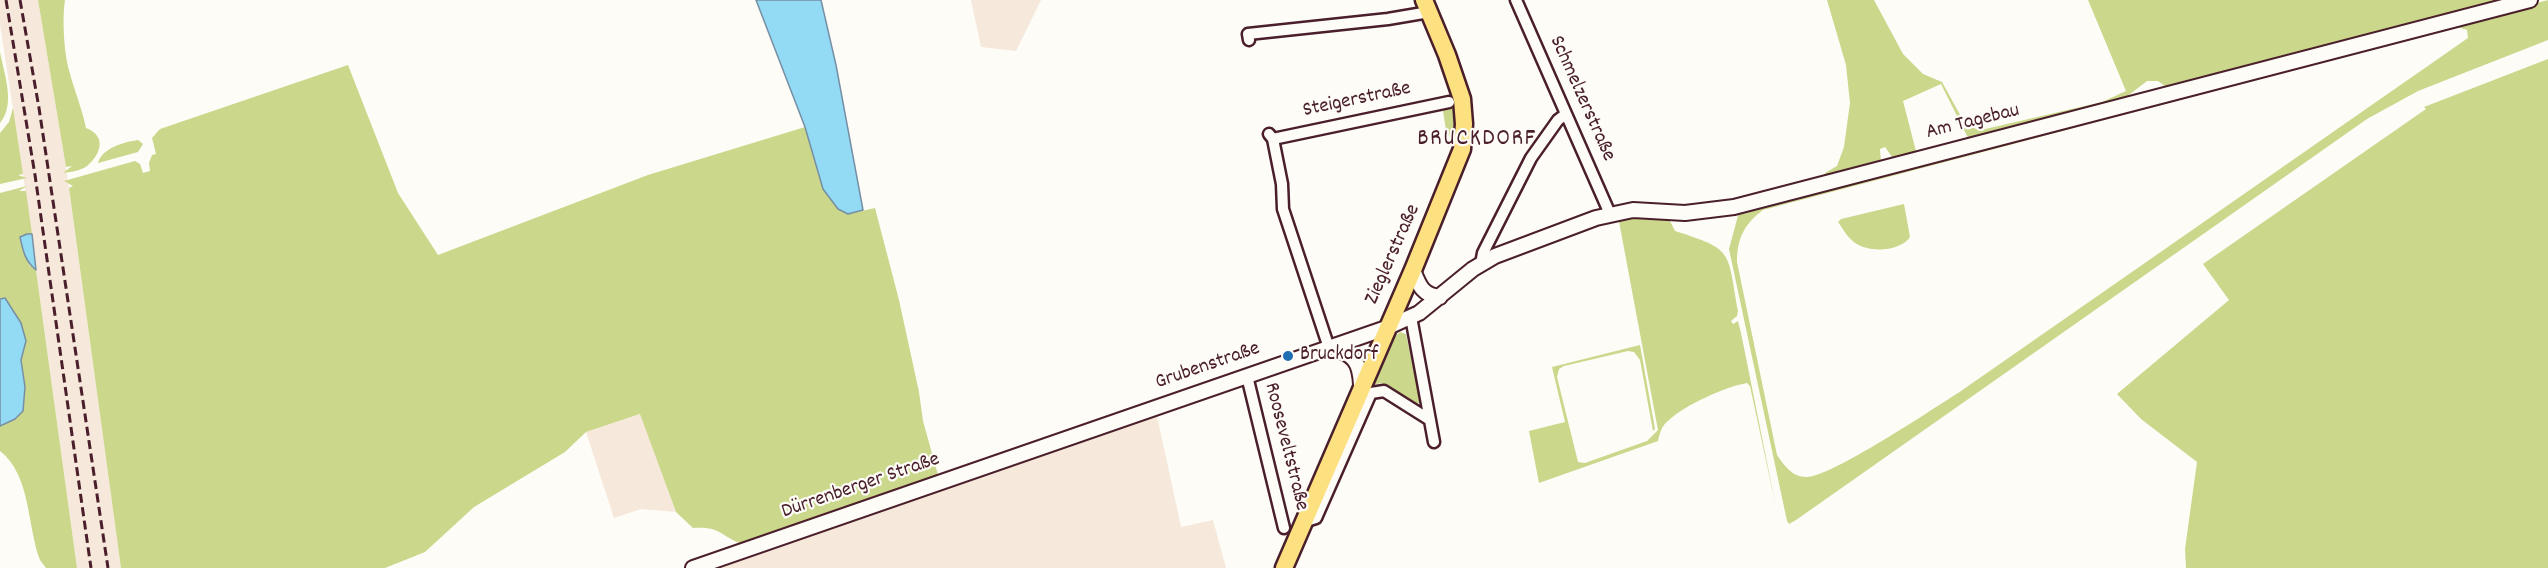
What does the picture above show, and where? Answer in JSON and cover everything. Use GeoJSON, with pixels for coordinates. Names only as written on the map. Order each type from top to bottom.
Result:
{"type":"FeatureCollection","features":[{"type":"Feature","properties":{"kind":"main road","name":"Zieglerstraße"},"geometry":{"type":"LineString","coordinates":[[1284,568],[1303,522],[1366,389],[1386,328],[1413,270],[1457,163],[1464,124],[1459,90],[1426,6]]}},
{"type":"Feature","properties":{"kind":"street","name":"Schmelzerstraße"},"geometry":{"type":"LineString","coordinates":[[1516,0],[1610,214]]}},
{"type":"Feature","properties":{"kind":"street","name":"Am Tagebau"},"geometry":{"type":"LineString","coordinates":[[1386,328],[1411,317],[1495,256],[1610,214],[1634,210],[1685,213],[1734,207],[2530,0]]}},
{"type":"Feature","properties":{"kind":"street"},"geometry":{"type":"LineString","coordinates":[[1249,40],[1248,34],[1388,19],[1426,6]]}},
{"type":"Feature","properties":{"kind":"street","name":"Steigerstraße"},"geometry":{"type":"LineString","coordinates":[[1330,347],[1283,209],[1282,184],[1271,136],[1449,102]]}},
{"type":"Feature","properties":{"kind":"street"},"geometry":{"type":"LineString","coordinates":[[1481,264],[1483,253],[1531,158],[1558,120],[1566,114]]}},
{"type":"Feature","properties":{"kind":"street"},"geometry":{"type":"LineString","coordinates":[[1413,270],[1425,294],[1440,297]]}},
{"type":"Feature","properties":{"kind":"street"},"geometry":{"type":"LineString","coordinates":[[1411,317],[1434,442]]}},
{"type":"Feature","properties":{"kind":"street","name":"Grubenstraße"},"geometry":{"type":"LineString","coordinates":[[1044,446],[1386,328]]}},
{"type":"Feature","properties":{"kind":"street"},"geometry":{"type":"LineString","coordinates":[[1330,347],[1348,354],[1356,362],[1366,389],[1384,391],[1430,420]]}},
{"type":"Feature","properties":{"kind":"street","name":"Rooseveltstraße"},"geometry":{"type":"LineString","coordinates":[[1247,376],[1284,528]]}},
{"type":"Feature","properties":{"kind":"street","name":"Dürrenberger Straße"},"geometry":{"type":"LineString","coordinates":[[693,568],[1044,446]]}},
{"type":"Feature","properties":{"kind":"shaded area"},"geometry":{"type":"Polygon","coordinates":[[[0,0],[38,0],[66,167],[121,568],[77,568],[0,24],[0,0]]]}},
{"type":"Feature","properties":{"kind":"shaded area"},"geometry":{"type":"Polygon","coordinates":[[[971,0],[1041,0],[1016,51],[981,47],[971,0]]]}},
{"type":"Feature","properties":{"kind":"shaded area"},"geometry":{"type":"Polygon","coordinates":[[[641,414],[676,512],[641,509],[614,518],[586,432],[641,414]]]}},
{"type":"Feature","properties":{"kind":"shaded area"},"geometry":{"type":"Polygon","coordinates":[[[1157,416],[1181,527],[1213,520],[1226,568],[703,568],[957,481],[1157,416]]]}},
{"type":"Feature","properties":{"kind":"green space"},"geometry":{"type":"Polygon","coordinates":[[[38,0],[65,0],[64,35],[69,70],[86,128],[93,131],[100,145],[96,156],[87,166],[72,172],[63,173],[72,166],[66,167],[38,0]]]}},
{"type":"Feature","properties":{"kind":"green space"},"geometry":{"type":"Polygon","coordinates":[[[1827,0],[1874,0],[1903,54],[1923,74],[1942,82],[1964,122],[1969,127],[1981,130],[2102,102],[2126,91],[2088,0],[2511,0],[2178,84],[2169,89],[2158,81],[2147,81],[2121,101],[1970,142],[1941,84],[1903,101],[1917,155],[1895,161],[1885,147],[1880,149],[1881,163],[1825,180],[1825,173],[1837,166],[1844,147],[1850,103],[1846,65],[1827,0]]]}},
{"type":"Feature","properties":{"kind":"green space"},"geometry":{"type":"Polygon","coordinates":[[[2548,0],[2548,40],[2418,91],[2367,119],[1789,524],[1729,249],[1739,212],[2548,0]],[[2457,27],[1763,210],[1746,227],[1740,239],[1737,262],[1777,455],[1789,470],[1797,475],[1806,477],[1818,475],[1907,426],[1961,391],[2468,38],[2467,30],[2457,27]]]}},
{"type":"Feature","properties":{"kind":"green space"},"geometry":{"type":"Polygon","coordinates":[[[0,52],[8,98],[5,115],[0,123],[0,52]]]}},
{"type":"Feature","properties":{"kind":"green space"},"geometry":{"type":"Polygon","coordinates":[[[2548,59],[2548,568],[2186,568],[2185,549],[2197,462],[2141,419],[2117,394],[2229,300],[2203,264],[2426,109],[2424,107],[2548,59]]]}},
{"type":"Feature","properties":{"kind":"green space"},"geometry":{"type":"Polygon","coordinates":[[[348,65],[398,193],[438,255],[648,175],[805,127],[823,189],[848,214],[875,208],[899,300],[923,421],[938,475],[935,479],[746,545],[711,529],[693,528],[676,512],[640,414],[586,432],[565,452],[474,507],[425,552],[385,568],[121,568],[69,188],[73,186],[64,181],[135,161],[140,164],[143,173],[150,171],[149,163],[152,155],[156,154],[152,138],[160,129],[348,65]]]}},
{"type":"Feature","properties":{"kind":"green space"},"geometry":{"type":"Polygon","coordinates":[[[1454,106],[1454,135],[1451,137],[1447,136],[1443,111],[1426,114],[1426,111],[1454,106]]]}},
{"type":"Feature","properties":{"kind":"green space"},"geometry":{"type":"Polygon","coordinates":[[[13,108],[23,174],[18,175],[27,178],[0,184],[0,133],[9,122],[13,108]]]}},
{"type":"Feature","properties":{"kind":"green space"},"geometry":{"type":"Polygon","coordinates":[[[138,140],[143,144],[138,152],[98,163],[104,153],[109,150],[120,144],[138,140]]]}},
{"type":"Feature","properties":{"kind":"green space"},"geometry":{"type":"Polygon","coordinates":[[[27,186],[19,191],[26,191],[32,234],[27,234],[29,265],[36,270],[77,568],[46,568],[40,560],[18,473],[0,451],[0,193],[27,186]]]}},
{"type":"Feature","properties":{"kind":"green space"},"geometry":{"type":"Polygon","coordinates":[[[1904,204],[1910,237],[1906,242],[1893,248],[1863,247],[1851,240],[1838,222],[1841,219],[1904,204]]]}},
{"type":"Feature","properties":{"kind":"green space"},"geometry":{"type":"Polygon","coordinates":[[[1618,216],[1663,216],[1669,219],[1675,231],[1709,243],[1725,256],[1732,276],[1738,311],[1737,316],[1731,321],[1733,324],[1738,321],[1741,333],[1776,507],[1750,386],[1747,383],[1717,393],[1685,408],[1665,424],[1658,441],[1539,483],[1529,431],[1565,422],[1552,367],[1640,345],[1655,429],[1653,431],[1640,360],[1634,352],[1628,351],[1559,369],[1557,377],[1578,462],[1585,463],[1647,441],[1658,430],[1618,216]]]}},
{"type":"Feature","properties":{"kind":"green space"},"geometry":{"type":"Polygon","coordinates":[[[1400,332],[1406,334],[1420,402],[1416,405],[1381,383],[1373,385],[1392,339],[1400,332]]]}},
{"type":"Feature","properties":{"kind":"water"},"geometry":{"type":"Polygon","coordinates":[[[756,0],[821,0],[836,65],[863,210],[848,214],[838,209],[823,189],[805,127],[756,0]]]}},
{"type":"Feature","properties":{"kind":"water"},"geometry":{"type":"Polygon","coordinates":[[[32,234],[36,270],[27,259],[22,247],[20,237],[32,234]]]}},
{"type":"Feature","properties":{"kind":"water"},"geometry":{"type":"Polygon","coordinates":[[[5,298],[21,323],[26,341],[21,360],[25,387],[23,411],[15,419],[0,426],[0,299],[5,298]]]}},
{"type":"Feature","properties":{"kind":"railway"},"geometry":{"type":"LineString","coordinates":[[6,0],[35,175],[91,568]]}},
{"type":"Feature","properties":{"kind":"railway"},"geometry":{"type":"LineString","coordinates":[[20,0],[39,108],[108,568]]}},
{"type":"Feature","properties":{"kind":"place","name":"Bruckdorf"},"geometry":{"type":"Point","coordinates":[1288,356]}},
{"type":"Feature","properties":{"kind":"district","name":"BRUCKDORF"},"geometry":{"type":"Point","coordinates":[1477,141]}}]}
